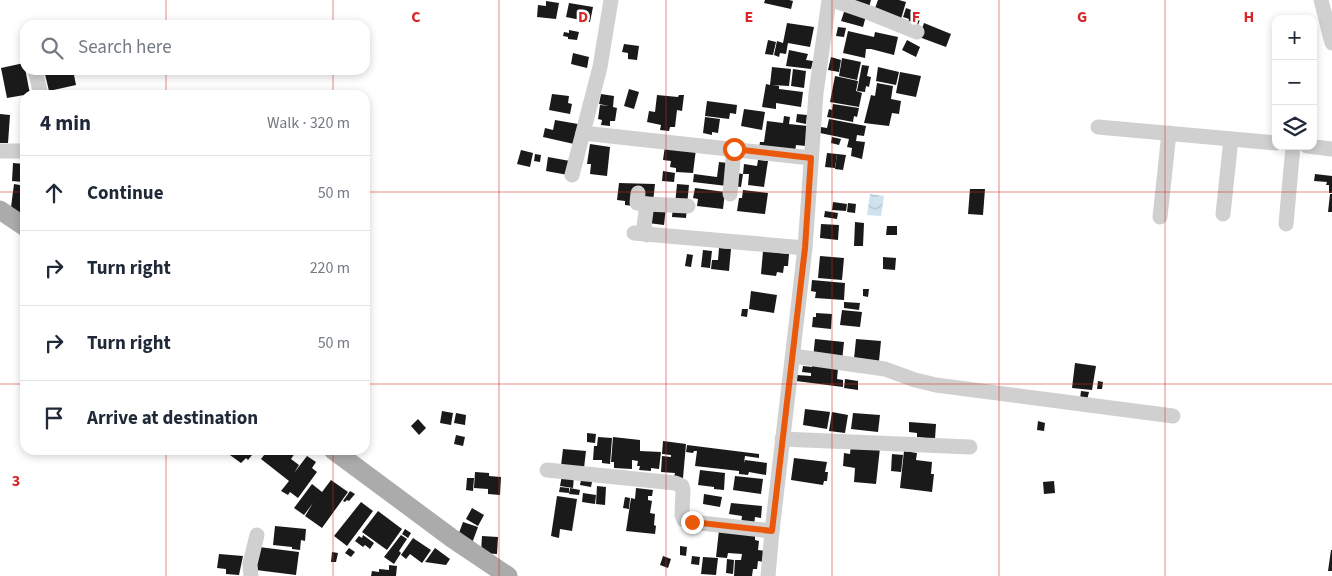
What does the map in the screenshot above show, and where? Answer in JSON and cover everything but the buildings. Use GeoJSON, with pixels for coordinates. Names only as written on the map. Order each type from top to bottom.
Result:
{"type":"FeatureCollection","features":[{"type":"Feature","properties":{"kind":"main road"},"geometry":{"type":"LineString","coordinates":[[0,210],[20,224]]}},
{"type":"Feature","properties":{"kind":"main road"},"geometry":{"type":"LineString","coordinates":[[340,455],[505,575]]}},
{"type":"Feature","properties":{"kind":"street"},"geometry":{"type":"LineString","coordinates":[[572,175],[600,67],[611,0]]}},
{"type":"Feature","properties":{"kind":"street"},"geometry":{"type":"LineString","coordinates":[[768,576],[782,438],[805,248],[816,93],[830,0],[870,13],[917,32]]}},
{"type":"Feature","properties":{"kind":"street"},"geometry":{"type":"LineString","coordinates":[[1322,0],[1332,44]]}},
{"type":"Feature","properties":{"kind":"street"},"geometry":{"type":"LineString","coordinates":[[36,75],[41,90]]}},
{"type":"Feature","properties":{"kind":"street"},"geometry":{"type":"LineString","coordinates":[[1098,127],[1272,143]]}},
{"type":"Feature","properties":{"kind":"street"},"geometry":{"type":"LineString","coordinates":[[1160,217],[1169,133]]}},
{"type":"Feature","properties":{"kind":"street"},"geometry":{"type":"LineString","coordinates":[[583,134],[811,158]]}},
{"type":"Feature","properties":{"kind":"street"},"geometry":{"type":"LineString","coordinates":[[1223,214],[1231,139]]}},
{"type":"Feature","properties":{"kind":"street"},"geometry":{"type":"LineString","coordinates":[[1317,147],[1332,149]]}},
{"type":"Feature","properties":{"kind":"street"},"geometry":{"type":"LineString","coordinates":[[730,194],[734,149]]}},
{"type":"Feature","properties":{"kind":"street"},"geometry":{"type":"LineString","coordinates":[[1286,224],[1293,150]]}},
{"type":"Feature","properties":{"kind":"street"},"geometry":{"type":"LineString","coordinates":[[0,151],[20,151]]}},
{"type":"Feature","properties":{"kind":"street"},"geometry":{"type":"LineString","coordinates":[[688,206],[642,198],[644,226],[641,234],[805,248]]}},
{"type":"Feature","properties":{"kind":"street"},"geometry":{"type":"LineString","coordinates":[[793,356],[885,369],[936,386],[1173,416]]}},
{"type":"Feature","properties":{"kind":"street"},"geometry":{"type":"LineString","coordinates":[[782,438],[970,448]]}},
{"type":"Feature","properties":{"kind":"street"},"geometry":{"type":"LineString","coordinates":[[547,470],[675,482],[682,486],[683,490],[682,515],[684,520],[772,531]]}},
{"type":"Feature","properties":{"kind":"street"},"geometry":{"type":"LineString","coordinates":[[251,576],[250,564],[257,535]]}},
{"type":"Feature","properties":{"kind":"water"},"geometry":{"type":"Polygon","coordinates":[[[870,194],[884,196],[881,216],[867,215],[870,194]]]}},
{"type":"Feature","properties":{"kind":"route"},"geometry":{"type":"LineString","coordinates":[[692,522],[772,531],[793,356],[805,248],[811,158],[734,149]]}}]}
